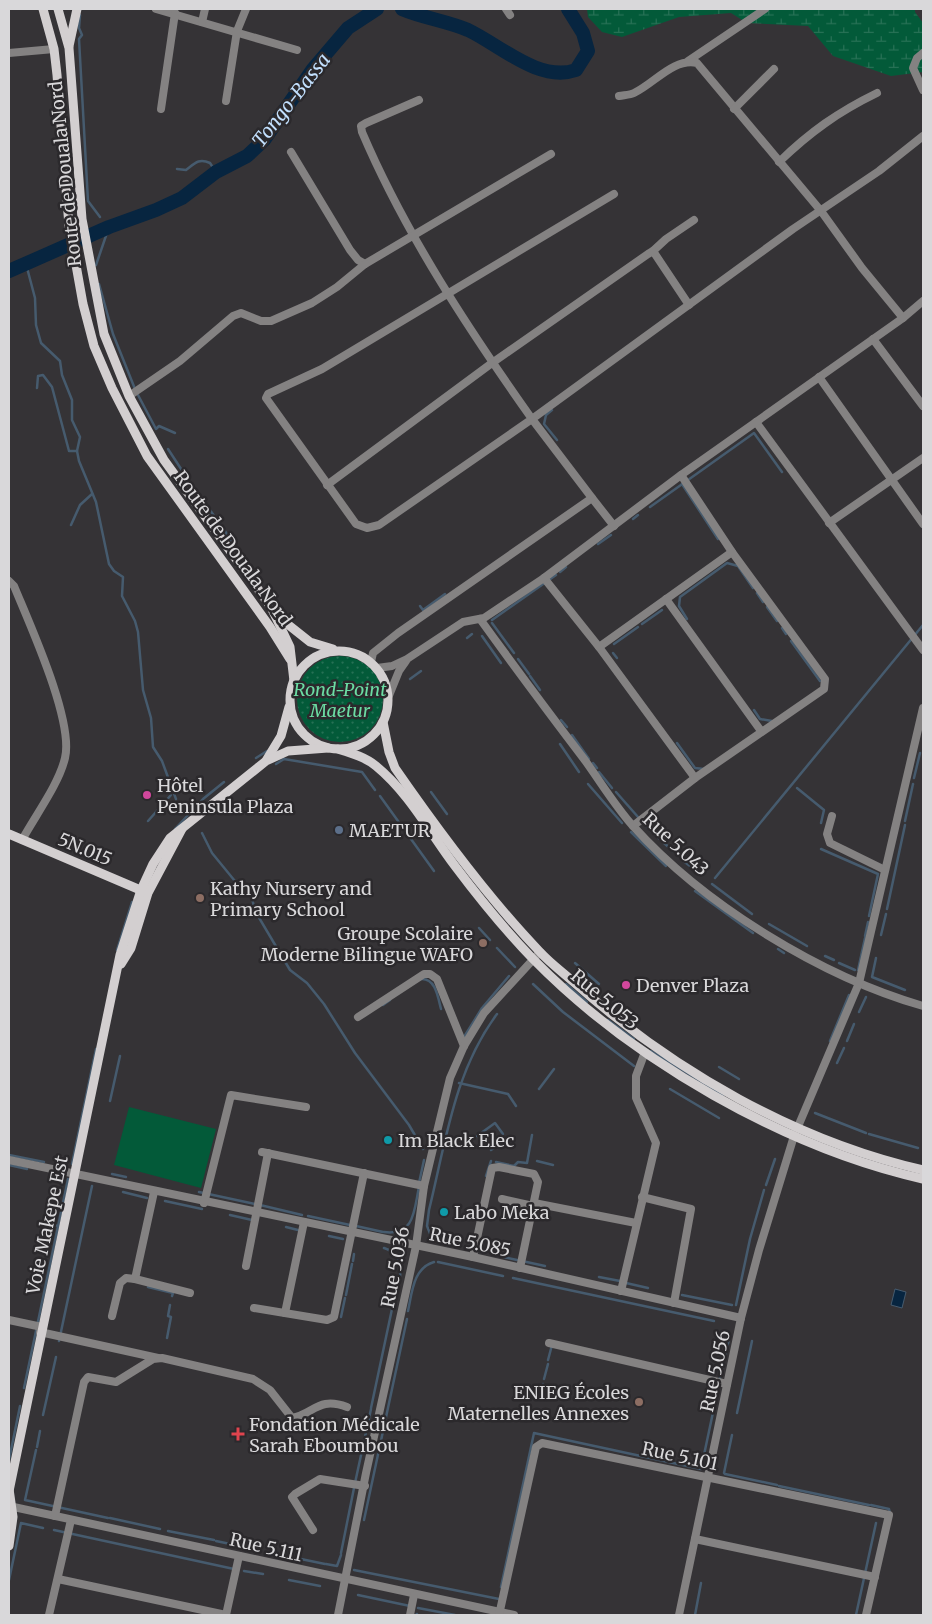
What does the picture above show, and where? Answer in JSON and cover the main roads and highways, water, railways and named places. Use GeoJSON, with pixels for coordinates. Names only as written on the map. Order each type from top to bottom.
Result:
{"type":"FeatureCollection","features":[{"type":"Feature","properties":{"kind":"main road","name":"Route de Douala Nord"},"geometry":{"type":"LineString","coordinates":[[43,9],[54,49],[69,226],[83,304],[94,346],[112,388],[147,456],[270,626],[293,664]]}},
{"type":"Feature","properties":{"kind":"main road"},"geometry":{"type":"LineString","coordinates":[[58,9],[69,48]]}},
{"type":"Feature","properties":{"kind":"main road"},"geometry":{"type":"LineString","coordinates":[[69,48],[77,9]]}},
{"type":"Feature","properties":{"kind":"main road","name":"Route de Douala Nord"},"geometry":{"type":"LineString","coordinates":[[69,48],[82,219],[104,334],[129,396],[150,436],[174,474],[271,607]]}},
{"type":"Feature","properties":{"kind":"main road"},"geometry":{"type":"LineString","coordinates":[[64,156],[76,155]]}},
{"type":"Feature","properties":{"kind":"main road"},"geometry":{"type":"LineString","coordinates":[[266,761],[281,736],[294,681],[293,664],[286,634],[271,607]]}},
{"type":"Feature","properties":{"kind":"main road"},"geometry":{"type":"LineString","coordinates":[[266,761],[288,751],[338,749],[352,747],[364,742],[375,733],[383,722],[388,698],[385,682],[374,665],[361,656],[310,642],[285,624],[271,607]]}},
{"type":"Feature","properties":{"kind":"main road"},"geometry":{"type":"LineString","coordinates":[[294,681],[302,668],[312,659],[325,653],[339,651]]}},
{"type":"Feature","properties":{"kind":"main road"},"geometry":{"type":"LineString","coordinates":[[290,699],[293,716],[300,730],[313,741],[328,748]]}},
{"type":"Feature","properties":{"kind":"main road","name":"Rue 5.053"},"geometry":{"type":"LineString","coordinates":[[383,722],[388,752],[395,768],[463,861],[537,956],[615,1018],[663,1052],[796,1131],[869,1166],[923,1179]]}},
{"type":"Feature","properties":{"kind":"main road","name":"Rue 5.053"},"geometry":{"type":"LineString","coordinates":[[338,749],[360,756],[375,765],[410,803],[456,867],[537,956],[609,1026],[645,1052],[732,1105],[796,1131],[872,1157],[923,1170]]}},
{"type":"Feature","properties":{"kind":"main road","name":"Voie Makepe Est"},"geometry":{"type":"LineString","coordinates":[[9,1546],[13,1524],[9,1490],[118,969],[131,948],[144,892],[182,829],[242,778],[266,761]]}},
{"type":"Feature","properties":{"kind":"main road","name":"5N.015"},"geometry":{"type":"LineString","coordinates":[[9,834],[144,892]]}},
{"type":"Feature","properties":{"kind":"water"},"geometry":{"type":"Polygon","coordinates":[[[895,1289],[906,1292],[902,1308],[891,1305],[895,1289]]]}},
{"type":"Feature","properties":{"kind":"waterway","name":"Tongo-Bassa"},"geometry":{"type":"LineString","coordinates":[[9,271],[109,227],[156,210],[182,198],[216,172],[247,156],[264,140],[313,69],[348,28],[377,9]]}},
{"type":"Feature","properties":{"kind":"waterway","name":"Tongo-Bassa"},"geometry":{"type":"LineString","coordinates":[[402,9],[468,30],[520,61],[534,67],[562,73],[576,70],[588,51],[583,33],[568,9]]}},
{"type":"Feature","properties":{"kind":"waterway"},"geometry":{"type":"LineString","coordinates":[[80,15],[79,28],[82,35],[79,39],[88,201],[100,217]]}},
{"type":"Feature","properties":{"kind":"waterway"},"geometry":{"type":"LineString","coordinates":[[177,169],[186,170],[197,162],[203,161],[210,163],[216,172]]}},
{"type":"Feature","properties":{"kind":"waterway"},"geometry":{"type":"LineString","coordinates":[[96,265],[109,227]]}},
{"type":"Feature","properties":{"kind":"waterway"},"geometry":{"type":"LineString","coordinates":[[26,264],[35,298],[36,325],[41,343],[60,361],[62,375],[72,400],[72,420],[80,437],[77,451],[79,461],[96,502],[109,564],[114,571],[123,577],[122,596],[135,621],[138,632],[143,690],[151,718],[153,747],[162,761],[176,799]]}},
{"type":"Feature","properties":{"kind":"waterway"},"geometry":{"type":"LineString","coordinates":[[99,284],[113,334],[135,389]]}},
{"type":"Feature","properties":{"kind":"waterway"},"geometry":{"type":"LineString","coordinates":[[37,388],[38,376],[43,375],[52,387],[69,451],[77,451]]}},
{"type":"Feature","properties":{"kind":"waterway"},"geometry":{"type":"LineString","coordinates":[[138,395],[156,429],[159,426],[175,433]]}},
{"type":"Feature","properties":{"kind":"waterway"},"geometry":{"type":"LineString","coordinates":[[552,410],[546,415],[544,424],[557,440]]}},
{"type":"Feature","properties":{"kind":"waterway"},"geometry":{"type":"LineString","coordinates":[[650,507],[754,433],[782,472]]}},
{"type":"Feature","properties":{"kind":"waterway"},"geometry":{"type":"LineString","coordinates":[[168,449],[185,475]]}},
{"type":"Feature","properties":{"kind":"waterway"},"geometry":{"type":"LineString","coordinates":[[682,484],[718,539]]}},
{"type":"Feature","properties":{"kind":"waterway"},"geometry":{"type":"LineString","coordinates":[[71,525],[80,505],[92,494]]}},
{"type":"Feature","properties":{"kind":"waterway"},"geometry":{"type":"LineString","coordinates":[[200,496],[262,583]]}},
{"type":"Feature","properties":{"kind":"waterway"},"geometry":{"type":"LineString","coordinates":[[633,519],[638,515]]}},
{"type":"Feature","properties":{"kind":"waterway"},"geometry":{"type":"LineString","coordinates":[[598,544],[611,535]]}},
{"type":"Feature","properties":{"kind":"waterway"},"geometry":{"type":"LineString","coordinates":[[687,619],[679,606],[680,597],[727,563],[738,566],[753,588]]}},
{"type":"Feature","properties":{"kind":"waterway"},"geometry":{"type":"LineString","coordinates":[[560,572],[566,567]]}},
{"type":"Feature","properties":{"kind":"waterway"},"geometry":{"type":"LineString","coordinates":[[492,620],[556,575]]}},
{"type":"Feature","properties":{"kind":"waterway"},"geometry":{"type":"LineString","coordinates":[[757,593],[763,602]]}},
{"type":"Feature","properties":{"kind":"waterway"},"geometry":{"type":"LineString","coordinates":[[420,606],[423,610],[445,594]]}},
{"type":"Feature","properties":{"kind":"waterway"},"geometry":{"type":"LineString","coordinates":[[767,607],[777,621]]}},
{"type":"Feature","properties":{"kind":"waterway"},"geometry":{"type":"LineString","coordinates":[[642,624],[662,610]]}},
{"type":"Feature","properties":{"kind":"waterway"},"geometry":{"type":"LineString","coordinates":[[492,623],[514,653]]}},
{"type":"Feature","properties":{"kind":"waterway"},"geometry":{"type":"LineString","coordinates":[[715,878],[923,625]]}},
{"type":"Feature","properties":{"kind":"waterway"},"geometry":{"type":"LineString","coordinates":[[614,644],[638,627]]}},
{"type":"Feature","properties":{"kind":"waterway"},"geometry":{"type":"LineString","coordinates":[[782,628],[786,634]]}},
{"type":"Feature","properties":{"kind":"waterway"},"geometry":{"type":"LineString","coordinates":[[467,638],[472,634]]}},
{"type":"Feature","properties":{"kind":"waterway"},"geometry":{"type":"LineString","coordinates":[[482,636],[501,663]]}},
{"type":"Feature","properties":{"kind":"waterway"},"geometry":{"type":"LineString","coordinates":[[791,641],[820,681]]}},
{"type":"Feature","properties":{"kind":"waterway"},"geometry":{"type":"LineString","coordinates":[[613,653],[617,658]]}},
{"type":"Feature","properties":{"kind":"waterway"},"geometry":{"type":"LineString","coordinates":[[518,659],[529,674]]}},
{"type":"Feature","properties":{"kind":"waterway"},"geometry":{"type":"LineString","coordinates":[[410,679],[421,671]]}},
{"type":"Feature","properties":{"kind":"waterway"},"geometry":{"type":"LineString","coordinates":[[530,676],[540,690]]}},
{"type":"Feature","properties":{"kind":"waterway"},"geometry":{"type":"LineString","coordinates":[[754,710],[760,719],[772,721]]}},
{"type":"Feature","properties":{"kind":"waterway"},"geometry":{"type":"LineString","coordinates":[[561,720],[567,727]]}},
{"type":"Feature","properties":{"kind":"waterway"},"geometry":{"type":"LineString","coordinates":[[572,735],[589,759]]}},
{"type":"Feature","properties":{"kind":"waterway"},"geometry":{"type":"LineString","coordinates":[[677,743],[695,768],[704,769]]}},
{"type":"Feature","properties":{"kind":"waterway"},"geometry":{"type":"LineString","coordinates":[[560,744],[579,772]]}},
{"type":"Feature","properties":{"kind":"waterway"},"geometry":{"type":"LineString","coordinates":[[256,758],[267,751]]}},
{"type":"Feature","properties":{"kind":"waterway"},"geometry":{"type":"LineString","coordinates":[[914,778],[920,753]]}},
{"type":"Feature","properties":{"kind":"waterway"},"geometry":{"type":"LineString","coordinates":[[276,764],[284,759],[362,772],[375,790]]}},
{"type":"Feature","properties":{"kind":"waterway"},"geometry":{"type":"LineString","coordinates":[[593,763],[597,768]]}},
{"type":"Feature","properties":{"kind":"waterway"},"geometry":{"type":"LineString","coordinates":[[599,772],[612,788]]}},
{"type":"Feature","properties":{"kind":"waterway"},"geometry":{"type":"LineString","coordinates":[[175,829],[203,799],[224,782]]}},
{"type":"Feature","properties":{"kind":"waterway"},"geometry":{"type":"LineString","coordinates":[[588,784],[622,823]]}},
{"type":"Feature","properties":{"kind":"waterway"},"geometry":{"type":"LineString","coordinates":[[905,821],[913,784]]}},
{"type":"Feature","properties":{"kind":"waterway"},"geometry":{"type":"LineString","coordinates":[[797,788],[824,810],[821,823]]}},
{"type":"Feature","properties":{"kind":"waterway"},"geometry":{"type":"LineString","coordinates":[[431,792],[447,814]]}},
{"type":"Feature","properties":{"kind":"waterway"},"geometry":{"type":"LineString","coordinates":[[616,792],[638,817]]}},
{"type":"Feature","properties":{"kind":"waterway"},"geometry":{"type":"LineString","coordinates":[[148,821],[171,795]]}},
{"type":"Feature","properties":{"kind":"waterway"},"geometry":{"type":"LineString","coordinates":[[380,796],[434,871]]}},
{"type":"Feature","properties":{"kind":"waterway"},"geometry":{"type":"LineString","coordinates":[[887,909],[905,825]]}},
{"type":"Feature","properties":{"kind":"waterway"},"geometry":{"type":"LineString","coordinates":[[647,827],[662,841]]}},
{"type":"Feature","properties":{"kind":"waterway"},"geometry":{"type":"LineString","coordinates":[[631,832],[666,866]]}},
{"type":"Feature","properties":{"kind":"waterway"},"geometry":{"type":"LineString","coordinates":[[202,833],[212,853],[239,886],[250,890],[255,911],[290,970],[307,983],[324,1004],[355,1053],[409,1125],[423,1149]]}},
{"type":"Feature","properties":{"kind":"waterway"},"geometry":{"type":"LineString","coordinates":[[664,843],[673,851]]}},
{"type":"Feature","properties":{"kind":"waterway"},"geometry":{"type":"LineString","coordinates":[[821,849],[878,874],[869,916]]}},
{"type":"Feature","properties":{"kind":"waterway"},"geometry":{"type":"LineString","coordinates":[[682,860],[690,866]]}},
{"type":"Feature","properties":{"kind":"waterway"},"geometry":{"type":"LineString","coordinates":[[712,884],[752,914]]}},
{"type":"Feature","properties":{"kind":"waterway"},"geometry":{"type":"LineString","coordinates":[[695,891],[753,933]]}},
{"type":"Feature","properties":{"kind":"waterway"},"geometry":{"type":"LineString","coordinates":[[117,950],[132,902]]}},
{"type":"Feature","properties":{"kind":"waterway"},"geometry":{"type":"LineString","coordinates":[[881,935],[886,914]]}},
{"type":"Feature","properties":{"kind":"waterway"},"geometry":{"type":"LineString","coordinates":[[865,936],[868,922]]}},
{"type":"Feature","properties":{"kind":"waterway"},"geometry":{"type":"LineString","coordinates":[[769,924],[807,946]]}},
{"type":"Feature","properties":{"kind":"waterway"},"geometry":{"type":"LineString","coordinates":[[479,928],[490,940]]}},
{"type":"Feature","properties":{"kind":"waterway"},"geometry":{"type":"LineString","coordinates":[[858,970],[865,938]]}},
{"type":"Feature","properties":{"kind":"waterway"},"geometry":{"type":"LineString","coordinates":[[497,948],[515,967]]}},
{"type":"Feature","properties":{"kind":"waterway"},"geometry":{"type":"LineString","coordinates":[[778,949],[784,953]]}},
{"type":"Feature","properties":{"kind":"waterway"},"geometry":{"type":"LineString","coordinates":[[825,956],[834,960]]}},
{"type":"Feature","properties":{"kind":"waterway"},"geometry":{"type":"LineString","coordinates":[[876,958],[872,977],[905,990]]}},
{"type":"Feature","properties":{"kind":"waterway"},"geometry":{"type":"LineString","coordinates":[[575,963],[599,984]]}},
{"type":"Feature","properties":{"kind":"waterway"},"geometry":{"type":"LineString","coordinates":[[839,963],[855,970]]}},
{"type":"Feature","properties":{"kind":"waterway"},"geometry":{"type":"LineString","coordinates":[[464,1037],[482,1008],[509,976]]}},
{"type":"Feature","properties":{"kind":"waterway"},"geometry":{"type":"LineString","coordinates":[[421,979],[433,985],[441,1009]]}},
{"type":"Feature","properties":{"kind":"waterway"},"geometry":{"type":"LineString","coordinates":[[533,984],[563,1012],[634,1066]]}},
{"type":"Feature","properties":{"kind":"waterway"},"geometry":{"type":"LineString","coordinates":[[566,984],[587,1002]]}},
{"type":"Feature","properties":{"kind":"waterway"},"geometry":{"type":"LineString","coordinates":[[830,1041],[849,995]]}},
{"type":"Feature","properties":{"kind":"waterway"},"geometry":{"type":"LineString","coordinates":[[859,1012],[866,997]]}},
{"type":"Feature","properties":{"kind":"waterway"},"geometry":{"type":"LineString","coordinates":[[383,1005],[390,1000]]}},
{"type":"Feature","properties":{"kind":"waterway"},"geometry":{"type":"LineString","coordinates":[[431,1236],[427,1226],[429,1210],[453,1108],[471,1059],[482,1036],[497,1014]]}},
{"type":"Feature","properties":{"kind":"waterway"},"geometry":{"type":"LineString","coordinates":[[608,1020],[634,1039]]}},
{"type":"Feature","properties":{"kind":"waterway"},"geometry":{"type":"LineString","coordinates":[[847,1041],[854,1024]]}},
{"type":"Feature","properties":{"kind":"waterway"},"geometry":{"type":"LineString","coordinates":[[837,1063],[844,1048]]}},
{"type":"Feature","properties":{"kind":"waterway"},"geometry":{"type":"LineString","coordinates":[[72,1164],[96,1049]]}},
{"type":"Feature","properties":{"kind":"waterway"},"geometry":{"type":"LineString","coordinates":[[651,1051],[723,1095]]}},
{"type":"Feature","properties":{"kind":"waterway"},"geometry":{"type":"LineString","coordinates":[[110,1101],[120,1056]]}},
{"type":"Feature","properties":{"kind":"waterway"},"geometry":{"type":"LineString","coordinates":[[719,1067],[739,1079]]}},
{"type":"Feature","properties":{"kind":"waterway"},"geometry":{"type":"LineString","coordinates":[[539,1089],[554,1069]]}},
{"type":"Feature","properties":{"kind":"waterway"},"geometry":{"type":"LineString","coordinates":[[459,1083],[508,1094],[516,1106]]}},
{"type":"Feature","properties":{"kind":"waterway"},"geometry":{"type":"LineString","coordinates":[[670,1089],[719,1118]]}},
{"type":"Feature","properties":{"kind":"waterway"},"geometry":{"type":"LineString","coordinates":[[815,1113],[866,1133]]}},
{"type":"Feature","properties":{"kind":"waterway"},"geometry":{"type":"LineString","coordinates":[[477,1136],[495,1123],[503,1134]]}},
{"type":"Feature","properties":{"kind":"waterway"},"geometry":{"type":"LineString","coordinates":[[869,1134],[918,1148]]}},
{"type":"Feature","properties":{"kind":"waterway"},"geometry":{"type":"LineString","coordinates":[[496,1162],[514,1166],[518,1162],[527,1163],[532,1135]]}},
{"type":"Feature","properties":{"kind":"waterway"},"geometry":{"type":"LineString","coordinates":[[491,1150],[506,1140]]}},
{"type":"Feature","properties":{"kind":"waterway"},"geometry":{"type":"LineString","coordinates":[[9,1155],[44,1162]]}},
{"type":"Feature","properties":{"kind":"waterway"},"geometry":{"type":"LineString","coordinates":[[766,1185],[775,1159]]}},
{"type":"Feature","properties":{"kind":"waterway"},"geometry":{"type":"LineString","coordinates":[[419,1183],[424,1160]]}},
{"type":"Feature","properties":{"kind":"waterway"},"geometry":{"type":"LineString","coordinates":[[486,1176],[491,1161]]}},
{"type":"Feature","properties":{"kind":"waterway"},"geometry":{"type":"LineString","coordinates":[[537,1161],[553,1165]]}},
{"type":"Feature","properties":{"kind":"waterway"},"geometry":{"type":"LineString","coordinates":[[9,1165],[27,1169]]}},
{"type":"Feature","properties":{"kind":"waterway"},"geometry":{"type":"LineString","coordinates":[[112,1174],[126,1177]]}},
{"type":"Feature","properties":{"kind":"waterway"},"geometry":{"type":"LineString","coordinates":[[24,1388],[68,1179]]}},
{"type":"Feature","properties":{"kind":"waterway"},"geometry":{"type":"LineString","coordinates":[[59,1341],[92,1186]]}},
{"type":"Feature","properties":{"kind":"waterway"},"geometry":{"type":"LineString","coordinates":[[384,1232],[402,1230],[407,1226],[414,1212],[419,1187]]}},
{"type":"Feature","properties":{"kind":"waterway"},"geometry":{"type":"LineString","coordinates":[[736,1305],[750,1239],[764,1190]]}},
{"type":"Feature","properties":{"kind":"waterway"},"geometry":{"type":"LineString","coordinates":[[123,1192],[147,1198]]}},
{"type":"Feature","properties":{"kind":"waterway"},"geometry":{"type":"LineString","coordinates":[[199,1192],[255,1204]]}},
{"type":"Feature","properties":{"kind":"waterway"},"geometry":{"type":"LineString","coordinates":[[165,1201],[202,1209]]}},
{"type":"Feature","properties":{"kind":"waterway"},"geometry":{"type":"LineString","coordinates":[[260,1205],[302,1215]]}},
{"type":"Feature","properties":{"kind":"waterway"},"geometry":{"type":"LineString","coordinates":[[230,1215],[252,1220]]}},
{"type":"Feature","properties":{"kind":"waterway"},"geometry":{"type":"LineString","coordinates":[[308,1216],[350,1225]]}},
{"type":"Feature","properties":{"kind":"waterway"},"geometry":{"type":"LineString","coordinates":[[41,1223],[59,1226]]}},
{"type":"Feature","properties":{"kind":"waterway"},"geometry":{"type":"LineString","coordinates":[[356,1226],[383,1232]]}},
{"type":"Feature","properties":{"kind":"waterway"},"geometry":{"type":"LineString","coordinates":[[286,1227],[298,1230]]}},
{"type":"Feature","properties":{"kind":"waterway"},"geometry":{"type":"LineString","coordinates":[[329,1236],[343,1239]]}},
{"type":"Feature","properties":{"kind":"waterway"},"geometry":{"type":"LineString","coordinates":[[384,1248],[398,1258],[400,1265],[401,1272],[393,1305]]}},
{"type":"Feature","properties":{"kind":"waterway"},"geometry":{"type":"LineString","coordinates":[[353,1261],[354,1254]]}},
{"type":"Feature","properties":{"kind":"waterway"},"geometry":{"type":"LineString","coordinates":[[504,1257],[517,1260]]}},
{"type":"Feature","properties":{"kind":"waterway"},"geometry":{"type":"LineString","coordinates":[[522,1261],[545,1266]]}},
{"type":"Feature","properties":{"kind":"waterway"},"geometry":{"type":"LineString","coordinates":[[408,1311],[412,1289],[418,1275],[427,1265],[434,1262]]}},
{"type":"Feature","properties":{"kind":"waterway"},"geometry":{"type":"LineString","coordinates":[[438,1262],[503,1276]]}},
{"type":"Feature","properties":{"kind":"waterway"},"geometry":{"type":"LineString","coordinates":[[346,1295],[352,1264]]}},
{"type":"Feature","properties":{"kind":"waterway"},"geometry":{"type":"LineString","coordinates":[[599,1277],[620,1281]]}},
{"type":"Feature","properties":{"kind":"waterway"},"geometry":{"type":"LineString","coordinates":[[513,1278],[714,1321]]}},
{"type":"Feature","properties":{"kind":"waterway"},"geometry":{"type":"LineString","coordinates":[[626,1283],[648,1288]]}},
{"type":"Feature","properties":{"kind":"waterway"},"geometry":{"type":"LineString","coordinates":[[148,1287],[173,1293],[172,1296]]}},
{"type":"Feature","properties":{"kind":"waterway"},"geometry":{"type":"LineString","coordinates":[[682,1295],[732,1305]]}},
{"type":"Feature","properties":{"kind":"waterway"},"geometry":{"type":"LineString","coordinates":[[341,1317],[345,1298]]}},
{"type":"Feature","properties":{"kind":"waterway"},"geometry":{"type":"LineString","coordinates":[[167,1338],[171,1317],[168,1316],[170,1305]]}},
{"type":"Feature","properties":{"kind":"waterway"},"geometry":{"type":"LineString","coordinates":[[371,1408],[392,1309]]}},
{"type":"Feature","properties":{"kind":"waterway"},"geometry":{"type":"LineString","coordinates":[[364,1520],[407,1319]]}},
{"type":"Feature","properties":{"kind":"waterway"},"geometry":{"type":"LineString","coordinates":[[716,1395],[730,1335]]}},
{"type":"Feature","properties":{"kind":"waterway"},"geometry":{"type":"LineString","coordinates":[[737,1413],[752,1341]]}},
{"type":"Feature","properties":{"kind":"waterway"},"geometry":{"type":"LineString","coordinates":[[548,1360],[552,1345]]}},
{"type":"Feature","properties":{"kind":"waterway"},"geometry":{"type":"LineString","coordinates":[[43,1415],[56,1357]]}},
{"type":"Feature","properties":{"kind":"waterway"},"geometry":{"type":"LineString","coordinates":[[544,1379],[548,1364]]}},
{"type":"Feature","properties":{"kind":"waterway"},"geometry":{"type":"LineString","coordinates":[[540,1398],[543,1384]]}},
{"type":"Feature","properties":{"kind":"waterway"},"geometry":{"type":"LineString","coordinates":[[501,1587],[534,1433],[701,1469],[715,1403]]}},
{"type":"Feature","properties":{"kind":"waterway"},"geometry":{"type":"LineString","coordinates":[[9,1460],[20,1406]]}},
{"type":"Feature","properties":{"kind":"waterway"},"geometry":{"type":"LineString","coordinates":[[355,1483],[371,1409]]}},
{"type":"Feature","properties":{"kind":"waterway"},"geometry":{"type":"LineString","coordinates":[[37,1447],[40,1431]]}},
{"type":"Feature","properties":{"kind":"waterway"},"geometry":{"type":"LineString","coordinates":[[724,1473],[732,1435]]}},
{"type":"Feature","properties":{"kind":"waterway"},"geometry":{"type":"LineString","coordinates":[[36,1450],[25,1500],[108,1518]]}},
{"type":"Feature","properties":{"kind":"waterway"},"geometry":{"type":"LineString","coordinates":[[725,1474],[777,1485]]}},
{"type":"Feature","properties":{"kind":"waterway"},"geometry":{"type":"LineString","coordinates":[[779,1486],[869,1505]]}},
{"type":"Feature","properties":{"kind":"waterway"},"geometry":{"type":"LineString","coordinates":[[341,1553],[354,1488]]}},
{"type":"Feature","properties":{"kind":"waterway"},"geometry":{"type":"LineString","coordinates":[[871,1505],[889,1509],[890,1513]]}},
{"type":"Feature","properties":{"kind":"waterway"},"geometry":{"type":"LineString","coordinates":[[110,1518],[160,1529]]}},
{"type":"Feature","properties":{"kind":"waterway"},"geometry":{"type":"LineString","coordinates":[[9,1580],[21,1523],[43,1528]]}},
{"type":"Feature","properties":{"kind":"waterway"},"geometry":{"type":"LineString","coordinates":[[856,1615],[876,1523]]}},
{"type":"Feature","properties":{"kind":"waterway"},"geometry":{"type":"LineString","coordinates":[[54,1530],[234,1569]]}},
{"type":"Feature","properties":{"kind":"waterway"},"geometry":{"type":"LineString","coordinates":[[168,1531],[214,1540]]}},
{"type":"Feature","properties":{"kind":"waterway"},"geometry":{"type":"LineString","coordinates":[[216,1541],[235,1545]]}},
{"type":"Feature","properties":{"kind":"waterway"},"geometry":{"type":"LineString","coordinates":[[326,1564],[337,1566],[341,1555]]}},
{"type":"Feature","properties":{"kind":"waterway"},"geometry":{"type":"LineString","coordinates":[[296,1558],[325,1564]]}},
{"type":"Feature","properties":{"kind":"waterway"},"geometry":{"type":"LineString","coordinates":[[354,1570],[499,1599]]}},
{"type":"Feature","properties":{"kind":"waterway"},"geometry":{"type":"LineString","coordinates":[[244,1571],[263,1574]]}},
{"type":"Feature","properties":{"kind":"waterway"},"geometry":{"type":"LineString","coordinates":[[289,1580],[320,1586]]}},
{"type":"Feature","properties":{"kind":"waterway"},"geometry":{"type":"LineString","coordinates":[[695,1615],[701,1583]]}},
{"type":"Feature","properties":{"kind":"waterway"},"geometry":{"type":"LineString","coordinates":[[358,1595],[410,1606]]}},
{"type":"Feature","properties":{"kind":"waterway"},"geometry":{"type":"LineString","coordinates":[[418,1608],[455,1615]]}},
{"type":"Feature","properties":{"kind":"place","name":"Hôtel Peninsula Plaza"},"geometry":{"type":"Point","coordinates":[147,795]}},
{"type":"Feature","properties":{"kind":"place","name":"MAETUR"},"geometry":{"type":"Point","coordinates":[339,830]}},
{"type":"Feature","properties":{"kind":"place","name":"Kathy Nursery and Primary School"},"geometry":{"type":"Point","coordinates":[200,898]}},
{"type":"Feature","properties":{"kind":"place","name":"Groupe Scolaire Moderne Bilingue WAFO"},"geometry":{"type":"Point","coordinates":[483,943]}},
{"type":"Feature","properties":{"kind":"place","name":"Denver Plaza"},"geometry":{"type":"Point","coordinates":[626,985]}},
{"type":"Feature","properties":{"kind":"place","name":"Im Black Elec"},"geometry":{"type":"Point","coordinates":[388,1140]}},
{"type":"Feature","properties":{"kind":"place","name":"Labo Meka"},"geometry":{"type":"Point","coordinates":[444,1212]}},
{"type":"Feature","properties":{"kind":"place","name":"ENIEG Écoles Maternelles Annexes"},"geometry":{"type":"Point","coordinates":[639,1402]}},
{"type":"Feature","properties":{"kind":"place","name":"Fondation Médicale Sarah Eboumbou"},"geometry":{"type":"Point","coordinates":[238,1434]}},
{"type":"Feature","properties":{"kind":"park label","name":"Rond-Point Maetur"},"geometry":{"type":"Point","coordinates":[340,700]}}]}
